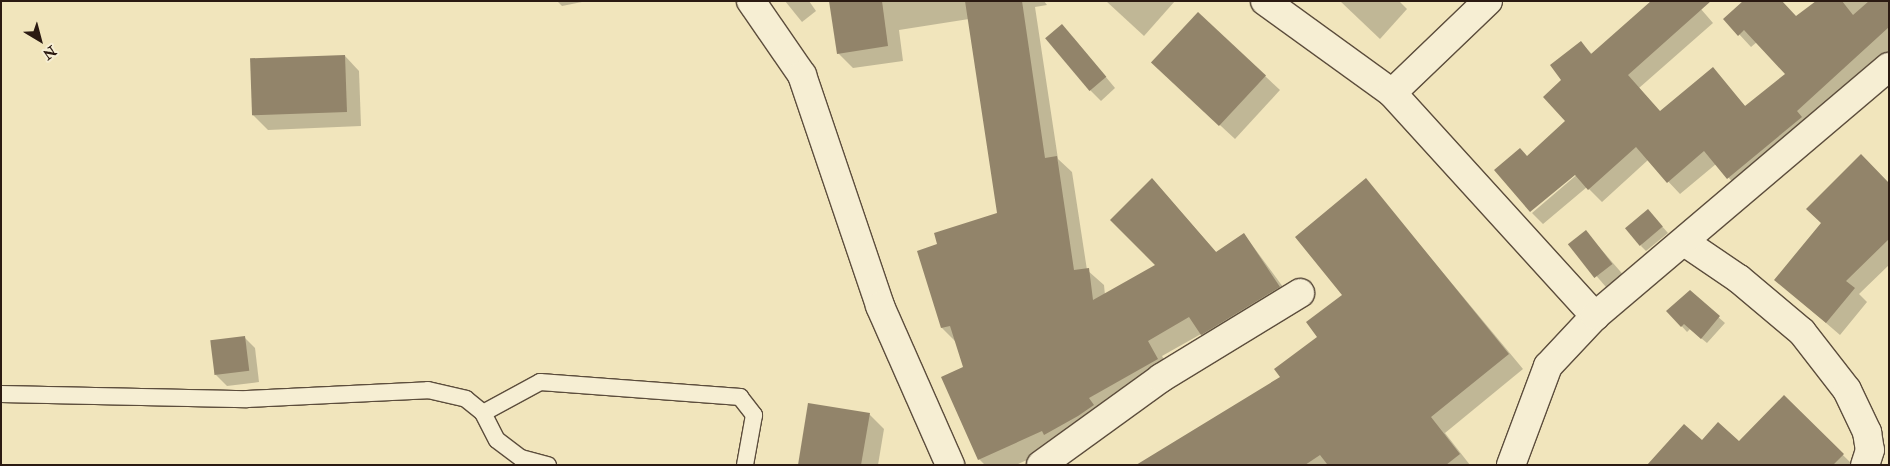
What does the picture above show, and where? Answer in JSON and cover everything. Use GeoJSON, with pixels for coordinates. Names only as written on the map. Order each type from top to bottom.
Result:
{"type":"FeatureCollection","features":[{"type":"Feature","properties":{"kind":"street"},"geometry":{"type":"LineString","coordinates":[[751,1],[802,75],[880,306],[950,465]]}},
{"type":"Feature","properties":{"kind":"street"},"geometry":{"type":"LineString","coordinates":[[1265,1],[1392,93],[1595,316]]}},
{"type":"Feature","properties":{"kind":"street"},"geometry":{"type":"LineString","coordinates":[[1392,93],[1488,1]]}},
{"type":"Feature","properties":{"kind":"street"},"geometry":{"type":"LineString","coordinates":[[1510,465],[1548,366],[1595,316],[1686,243],[1889,67]]}},
{"type":"Feature","properties":{"kind":"street"},"geometry":{"type":"LineString","coordinates":[[1686,243],[1739,279],[1802,332],[1847,390],[1872,460]]}},
{"type":"Feature","properties":{"kind":"street"},"geometry":{"type":"LineString","coordinates":[[1041,465],[1160,378],[1300,293]]}},
{"type":"Feature","properties":{"kind":"lane"},"geometry":{"type":"LineString","coordinates":[[483,413],[540,382],[740,397],[754,415],[745,465]]}},
{"type":"Feature","properties":{"kind":"lane"},"geometry":{"type":"LineString","coordinates":[[1,394],[247,399],[428,390],[466,399],[483,413],[496,440],[521,458],[548,465]]}},
{"type":"Feature","properties":{"kind":"building"},"geometry":{"type":"Polygon","coordinates":[[[829,1],[882,1],[888,46],[837,54],[829,1]]]}},
{"type":"Feature","properties":{"kind":"building"},"geometry":{"type":"Polygon","coordinates":[[[965,1],[1022,1],[1045,158],[1057,156],[1074,270],[1089,268],[1093,300],[1155,265],[1110,220],[1152,178],[1216,252],[1244,233],[1280,287],[1201,335],[1189,317],[1148,341],[1158,359],[1089,398],[1094,405],[1078,416],[1044,435],[1042,431],[978,460],[941,377],[963,367],[950,326],[941,328],[917,251],[937,244],[934,233],[997,213],[965,1]]]}},
{"type":"Feature","properties":{"kind":"building"},"geometry":{"type":"Polygon","coordinates":[[[1651,1],[1711,1],[1628,75],[1660,111],[1713,67],[1745,106],[1785,74],[1744,30],[1738,36],[1723,19],[1743,1],[1782,1],[1796,16],[1816,1],[1842,1],[1853,15],[1869,1],[1889,1],[1889,27],[1797,111],[1802,117],[1727,179],[1704,151],[1667,183],[1636,147],[1588,190],[1575,175],[1530,212],[1494,170],[1520,148],[1527,156],[1565,121],[1543,97],[1561,80],[1550,65],[1581,41],[1591,54],[1651,1]]]}},
{"type":"Feature","properties":{"kind":"building"},"geometry":{"type":"Polygon","coordinates":[[[1198,12],[1266,75],[1219,126],[1151,62],[1198,12]]]}},
{"type":"Feature","properties":{"kind":"building"},"geometry":{"type":"Polygon","coordinates":[[[1062,24],[1106,77],[1089,91],[1045,38],[1062,24]]]}},
{"type":"Feature","properties":{"kind":"building"},"geometry":{"type":"Polygon","coordinates":[[[345,55],[347,112],[252,115],[250,58],[345,55]]]}},
{"type":"Feature","properties":{"kind":"building"},"geometry":{"type":"Polygon","coordinates":[[[1861,154],[1889,183],[1889,239],[1846,281],[1855,288],[1826,323],[1774,280],[1821,223],[1806,209],[1861,154]]]}},
{"type":"Feature","properties":{"kind":"building"},"geometry":{"type":"Polygon","coordinates":[[[1366,178],[1509,354],[1431,417],[1460,454],[1446,465],[1327,464],[1320,455],[1305,465],[1136,465],[1280,377],[1274,369],[1317,337],[1306,322],[1342,295],[1295,237],[1366,178]]]}},
{"type":"Feature","properties":{"kind":"building"},"geometry":{"type":"Polygon","coordinates":[[[1648,209],[1663,227],[1640,246],[1625,228],[1648,209]]]}},
{"type":"Feature","properties":{"kind":"building"},"geometry":{"type":"Polygon","coordinates":[[[1586,230],[1612,264],[1594,278],[1568,244],[1586,230]]]}},
{"type":"Feature","properties":{"kind":"building"},"geometry":{"type":"Polygon","coordinates":[[[1690,290],[1720,316],[1701,339],[1684,324],[1681,327],[1666,311],[1690,290]]]}},
{"type":"Feature","properties":{"kind":"building"},"geometry":{"type":"Polygon","coordinates":[[[245,336],[249,371],[215,375],[210,340],[245,336]]]}},
{"type":"Feature","properties":{"kind":"building"},"geometry":{"type":"Polygon","coordinates":[[[1784,395],[1844,454],[1833,465],[1647,465],[1684,424],[1702,440],[1718,422],[1739,441],[1784,395]]]}},
{"type":"Feature","properties":{"kind":"building"},"geometry":{"type":"Polygon","coordinates":[[[808,403],[870,413],[861,465],[798,465],[808,403]]]}}]}
